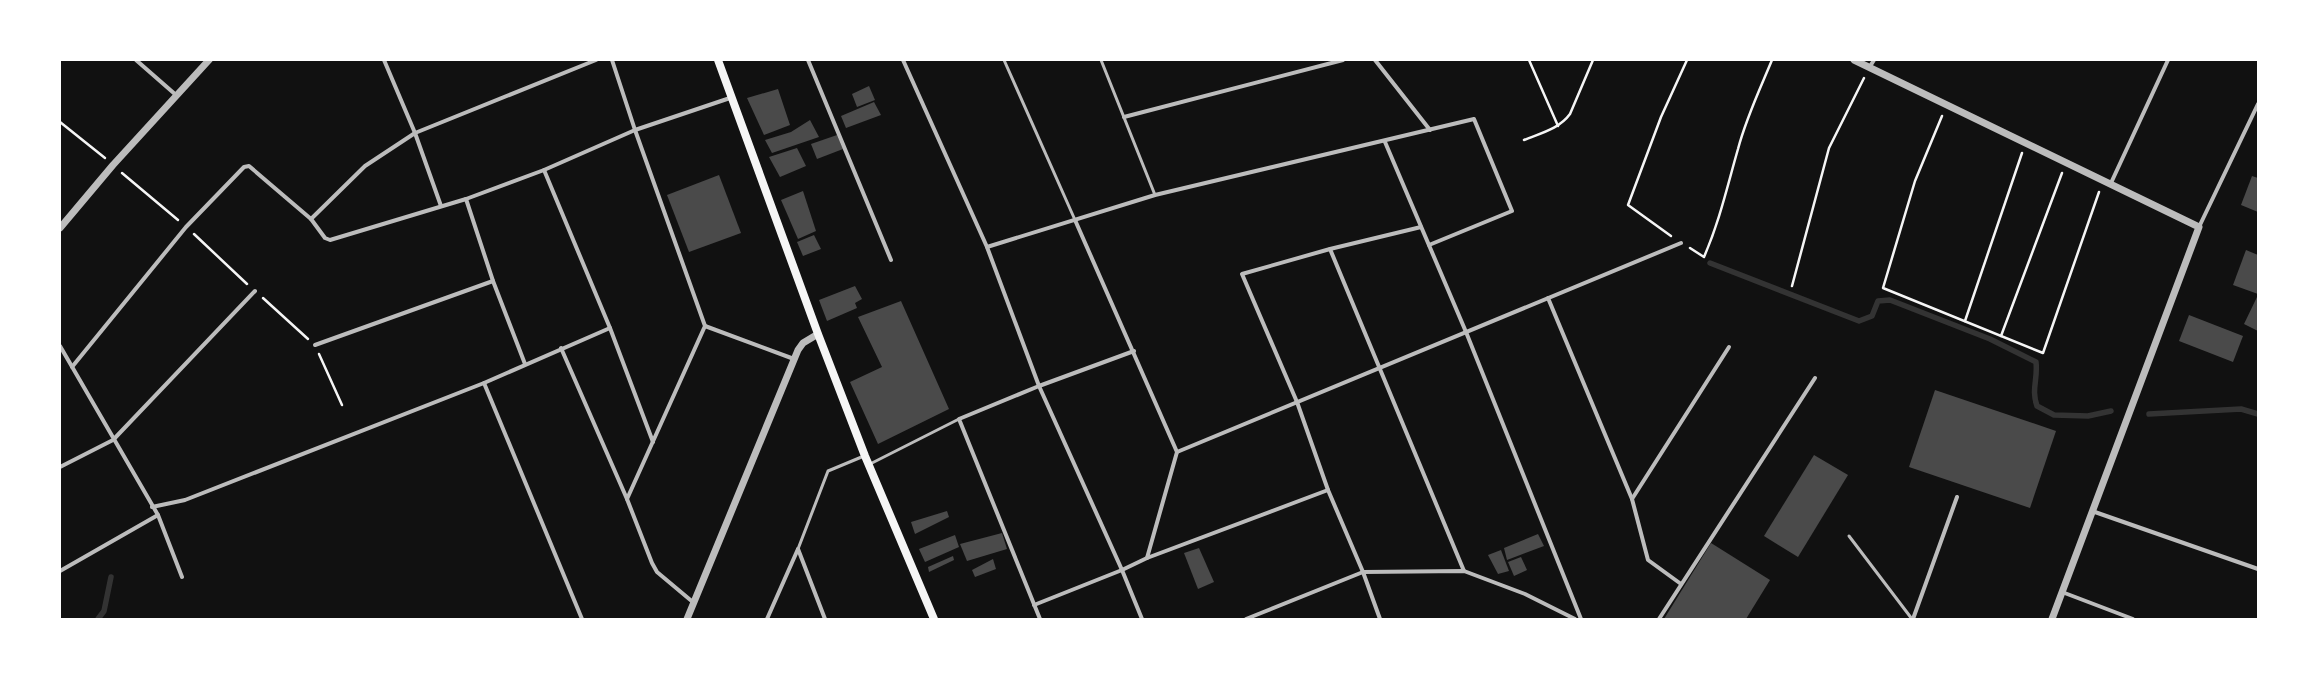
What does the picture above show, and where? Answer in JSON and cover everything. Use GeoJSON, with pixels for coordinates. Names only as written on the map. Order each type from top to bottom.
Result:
{"type":"FeatureCollection","features":[{"type":"Feature","properties":{"kind":"main road"},"geometry":{"type":"LineString","coordinates":[[718,60],[730,98],[818,334],[869,464],[934,619]]}},
{"type":"Feature","properties":{"kind":"street"},"geometry":{"type":"LineString","coordinates":[[136,60],[176,95]]}},
{"type":"Feature","properties":{"kind":"street"},"geometry":{"type":"LineString","coordinates":[[60,228],[113,165],[209,60]]}},
{"type":"Feature","properties":{"kind":"street"},"geometry":{"type":"LineString","coordinates":[[384,60],[415,133],[441,206]]}},
{"type":"Feature","properties":{"kind":"street"},"geometry":{"type":"LineString","coordinates":[[311,219],[365,166],[415,133],[596,60]]}},
{"type":"Feature","properties":{"kind":"street"},"geometry":{"type":"LineString","coordinates":[[612,60],[635,130],[705,326],[627,499]]}},
{"type":"Feature","properties":{"kind":"street"},"geometry":{"type":"LineString","coordinates":[[808,60],[891,260]]}},
{"type":"Feature","properties":{"kind":"street"},"geometry":{"type":"LineString","coordinates":[[903,60],[987,247],[1039,386],[1122,570],[1142,619]]}},
{"type":"Feature","properties":{"kind":"street"},"geometry":{"type":"LineString","coordinates":[[1124,117],[1343,60]]}},
{"type":"Feature","properties":{"kind":"street"},"geometry":{"type":"LineString","coordinates":[[1375,60],[1430,130]]}},
{"type":"Feature","properties":{"kind":"street"},"geometry":{"type":"LineString","coordinates":[[1854,60],[2111,183],[2198,227]]}},
{"type":"Feature","properties":{"kind":"street"},"geometry":{"type":"LineString","coordinates":[[1870,68],[1874,60]]}},
{"type":"Feature","properties":{"kind":"street"},"geometry":{"type":"LineString","coordinates":[[2111,183],[2168,60]]}},
{"type":"Feature","properties":{"kind":"street"},"geometry":{"type":"LineString","coordinates":[[72,367],[186,227],[244,167],[249,166],[311,219],[325,238],[330,240],[466,199],[544,170],[635,130],[730,98]]}},
{"type":"Feature","properties":{"kind":"street"},"geometry":{"type":"LineString","coordinates":[[2052,619],[2198,227],[2258,104]]}},
{"type":"Feature","properties":{"kind":"street"},"geometry":{"type":"LineString","coordinates":[[987,247],[1155,195],[1385,142],[1474,119],[1512,211],[1429,245]]}},
{"type":"Feature","properties":{"kind":"street"},"geometry":{"type":"LineString","coordinates":[[1385,142],[1466,332],[1581,619]]}},
{"type":"Feature","properties":{"kind":"street"},"geometry":{"type":"LineString","coordinates":[[544,170],[610,328],[652,442]]}},
{"type":"Feature","properties":{"kind":"street"},"geometry":{"type":"LineString","coordinates":[[466,199],[493,281],[525,364]]}},
{"type":"Feature","properties":{"kind":"street"},"geometry":{"type":"LineString","coordinates":[[1075,220],[1134,351],[1177,452],[1148,558]]}},
{"type":"Feature","properties":{"kind":"street"},"geometry":{"type":"LineString","coordinates":[[1380,619],[1363,572],[1328,490],[1297,402],[1242,274],[1244,272],[1330,249],[1421,227]]}},
{"type":"Feature","properties":{"kind":"street"},"geometry":{"type":"LineString","coordinates":[[1177,452],[1681,242]]}},
{"type":"Feature","properties":{"kind":"street"},"geometry":{"type":"LineString","coordinates":[[1330,249],[1464,570]]}},
{"type":"Feature","properties":{"kind":"street"},"geometry":{"type":"LineString","coordinates":[[315,345],[493,281]]}},
{"type":"Feature","properties":{"kind":"street"},"geometry":{"type":"LineString","coordinates":[[60,467],[113,440],[255,291]]}},
{"type":"Feature","properties":{"kind":"street"},"geometry":{"type":"LineString","coordinates":[[1548,298],[1632,499],[1648,560],[1681,584]]}},
{"type":"Feature","properties":{"kind":"street"},"geometry":{"type":"LineString","coordinates":[[705,326],[794,359]]}},
{"type":"Feature","properties":{"kind":"street"},"geometry":{"type":"LineString","coordinates":[[152,507],[185,500],[484,383],[561,348],[610,328]]}},
{"type":"Feature","properties":{"kind":"street"},"geometry":{"type":"LineString","coordinates":[[687,619],[794,359],[803,343],[818,334]]}},
{"type":"Feature","properties":{"kind":"street"},"geometry":{"type":"LineString","coordinates":[[60,346],[113,440],[158,515],[182,577]]}},
{"type":"Feature","properties":{"kind":"street"},"geometry":{"type":"LineString","coordinates":[[561,348],[627,499],[655,568],[694,603]]}},
{"type":"Feature","properties":{"kind":"street"},"geometry":{"type":"LineString","coordinates":[[1632,499],[1730,348]]}},
{"type":"Feature","properties":{"kind":"street"},"geometry":{"type":"LineString","coordinates":[[1040,619],[960,419],[1039,386],[1134,351]]}},
{"type":"Feature","properties":{"kind":"street"},"geometry":{"type":"LineString","coordinates":[[1658,619],[1815,378]]}},
{"type":"Feature","properties":{"kind":"street"},"geometry":{"type":"LineString","coordinates":[[484,383],[582,619]]}},
{"type":"Feature","properties":{"kind":"street"},"geometry":{"type":"LineString","coordinates":[[1034,605],[1148,558],[1328,490]]}},
{"type":"Feature","properties":{"kind":"street"},"geometry":{"type":"LineString","coordinates":[[1912,619],[1957,497]]}},
{"type":"Feature","properties":{"kind":"street"},"geometry":{"type":"LineString","coordinates":[[2092,511],[2258,569]]}},
{"type":"Feature","properties":{"kind":"street"},"geometry":{"type":"LineString","coordinates":[[60,571],[158,515]]}},
{"type":"Feature","properties":{"kind":"street"},"geometry":{"type":"LineString","coordinates":[[767,619],[798,549]]}},
{"type":"Feature","properties":{"kind":"street"},"geometry":{"type":"LineString","coordinates":[[798,549],[825,619]]}},
{"type":"Feature","properties":{"kind":"street"},"geometry":{"type":"LineString","coordinates":[[1246,619],[1363,572],[1464,570],[1525,594],[1574,619]]}},
{"type":"Feature","properties":{"kind":"street"},"geometry":{"type":"LineString","coordinates":[[2062,592],[2133,619]]}},
{"type":"Feature","properties":{"kind":"lane"},"geometry":{"type":"LineString","coordinates":[[1004,60],[1075,220]]}},
{"type":"Feature","properties":{"kind":"lane"},"geometry":{"type":"LineString","coordinates":[[1101,60],[1155,195]]}},
{"type":"Feature","properties":{"kind":"lane"},"geometry":{"type":"LineString","coordinates":[[869,464],[960,419]]}},
{"type":"Feature","properties":{"kind":"lane"},"geometry":{"type":"LineString","coordinates":[[798,549],[828,471],[866,456]]}},
{"type":"Feature","properties":{"kind":"lane"},"geometry":{"type":"LineString","coordinates":[[1849,536],[1912,619]]}},
{"type":"Feature","properties":{"kind":"path"},"geometry":{"type":"LineString","coordinates":[[1529,60],[1558,126]]}},
{"type":"Feature","properties":{"kind":"path"},"geometry":{"type":"LineString","coordinates":[[1524,140],[1558,126],[1570,114],[1593,60]]}},
{"type":"Feature","properties":{"kind":"path"},"geometry":{"type":"LineString","coordinates":[[1687,60],[1661,117],[1628,205],[1704,257],[1718,224],[1738,148],[1748,118],[1772,60]]}},
{"type":"Feature","properties":{"kind":"path"},"geometry":{"type":"LineString","coordinates":[[1792,286],[1829,148],[1870,68]]}},
{"type":"Feature","properties":{"kind":"path"},"geometry":{"type":"LineString","coordinates":[[1947,104],[1915,181],[1883,288],[2043,353],[2104,180]]}},
{"type":"Feature","properties":{"kind":"path"},"geometry":{"type":"LineString","coordinates":[[60,122],[186,227],[315,345],[342,405]]}},
{"type":"Feature","properties":{"kind":"path"},"geometry":{"type":"LineString","coordinates":[[1965,321],[1994,240],[2008,192],[2026,142]]}},
{"type":"Feature","properties":{"kind":"path"},"geometry":{"type":"LineString","coordinates":[[2001,336],[2067,162]]}},
{"type":"Feature","properties":{"kind":"building"},"geometry":{"type":"Polygon","coordinates":[[[869,86],[875,100],[857,107],[852,94],[869,86]]]}},
{"type":"Feature","properties":{"kind":"building"},"geometry":{"type":"Polygon","coordinates":[[[778,89],[790,125],[764,135],[747,98],[778,89]]]}},
{"type":"Feature","properties":{"kind":"building"},"geometry":{"type":"Polygon","coordinates":[[[874,102],[881,115],[846,128],[841,116],[874,102]]]}},
{"type":"Feature","properties":{"kind":"building"},"geometry":{"type":"Polygon","coordinates":[[[810,120],[819,137],[772,153],[765,140],[791,132],[810,120]]]}},
{"type":"Feature","properties":{"kind":"building"},"geometry":{"type":"Polygon","coordinates":[[[837,135],[843,149],[817,159],[811,144],[837,135]]]}},
{"type":"Feature","properties":{"kind":"building"},"geometry":{"type":"Polygon","coordinates":[[[797,148],[806,166],[780,177],[769,157],[797,148]]]}},
{"type":"Feature","properties":{"kind":"building"},"geometry":{"type":"Polygon","coordinates":[[[719,175],[741,233],[689,252],[667,195],[719,175]]]}},
{"type":"Feature","properties":{"kind":"building"},"geometry":{"type":"Polygon","coordinates":[[[2252,176],[2258,178],[2258,212],[2241,205],[2252,176]]]}},
{"type":"Feature","properties":{"kind":"building"},"geometry":{"type":"Polygon","coordinates":[[[803,191],[816,231],[798,239],[781,200],[803,191]]]}},
{"type":"Feature","properties":{"kind":"building"},"geometry":{"type":"Polygon","coordinates":[[[814,235],[821,249],[803,256],[797,242],[814,235]]]}},
{"type":"Feature","properties":{"kind":"building"},"geometry":{"type":"Polygon","coordinates":[[[2246,250],[2258,255],[2258,294],[2233,285],[2246,250]]]}},
{"type":"Feature","properties":{"kind":"building"},"geometry":{"type":"Polygon","coordinates":[[[855,286],[862,299],[855,303],[857,308],[827,321],[819,300],[855,286]]]}},
{"type":"Feature","properties":{"kind":"building"},"geometry":{"type":"Polygon","coordinates":[[[2258,297],[2258,331],[2244,324],[2258,297]]]}},
{"type":"Feature","properties":{"kind":"building"},"geometry":{"type":"Polygon","coordinates":[[[901,301],[949,409],[878,444],[850,382],[882,367],[858,317],[901,301]]]}},
{"type":"Feature","properties":{"kind":"building"},"geometry":{"type":"Polygon","coordinates":[[[2189,315],[2243,336],[2233,362],[2179,341],[2189,315]]]}},
{"type":"Feature","properties":{"kind":"building"},"geometry":{"type":"Polygon","coordinates":[[[1935,390],[2056,431],[2030,508],[1909,467],[1935,390]]]}},
{"type":"Feature","properties":{"kind":"building"},"geometry":{"type":"Polygon","coordinates":[[[1814,455],[1848,475],[1798,557],[1764,536],[1814,455]]]}},
{"type":"Feature","properties":{"kind":"building"},"geometry":{"type":"Polygon","coordinates":[[[947,511],[949,517],[915,534],[911,522],[947,511]]]}},
{"type":"Feature","properties":{"kind":"building"},"geometry":{"type":"Polygon","coordinates":[[[1002,533],[1007,549],[967,561],[960,544],[1002,533]]]}},
{"type":"Feature","properties":{"kind":"building"},"geometry":{"type":"Polygon","coordinates":[[[1538,534],[1544,546],[1507,560],[1504,548],[1538,534]]]}},
{"type":"Feature","properties":{"kind":"building"},"geometry":{"type":"Polygon","coordinates":[[[955,535],[959,547],[925,562],[919,549],[955,535]]]}},
{"type":"Feature","properties":{"kind":"building"},"geometry":{"type":"Polygon","coordinates":[[[1711,543],[1770,580],[1746,619],[1664,619],[1711,543]]]}},
{"type":"Feature","properties":{"kind":"building"},"geometry":{"type":"Polygon","coordinates":[[[1199,548],[1214,582],[1198,589],[1184,553],[1199,548]]]}},
{"type":"Feature","properties":{"kind":"building"},"geometry":{"type":"Polygon","coordinates":[[[1501,550],[1509,571],[1498,574],[1488,555],[1501,550]]]}},
{"type":"Feature","properties":{"kind":"building"},"geometry":{"type":"Polygon","coordinates":[[[953,556],[954,560],[929,572],[928,567],[953,556]]]}},
{"type":"Feature","properties":{"kind":"building"},"geometry":{"type":"Polygon","coordinates":[[[1521,557],[1527,570],[1514,576],[1508,562],[1521,557]]]}},
{"type":"Feature","properties":{"kind":"building"},"geometry":{"type":"Polygon","coordinates":[[[993,559],[996,569],[975,577],[972,570],[993,559]]]}},
{"type":"Feature","properties":{"kind":"waterway"},"geometry":{"type":"LineString","coordinates":[[1710,263],[1859,321],[1872,316],[1878,301],[1890,300],[1990,339],[2036,362],[2035,400],[2037,406],[2054,415],[2088,416],[2111,411]]}},
{"type":"Feature","properties":{"kind":"waterway"},"geometry":{"type":"LineString","coordinates":[[2149,414],[2241,409],[2258,414]]}},
{"type":"Feature","properties":{"kind":"waterway"},"geometry":{"type":"LineString","coordinates":[[98,619],[104,611],[111,577]]}}]}
